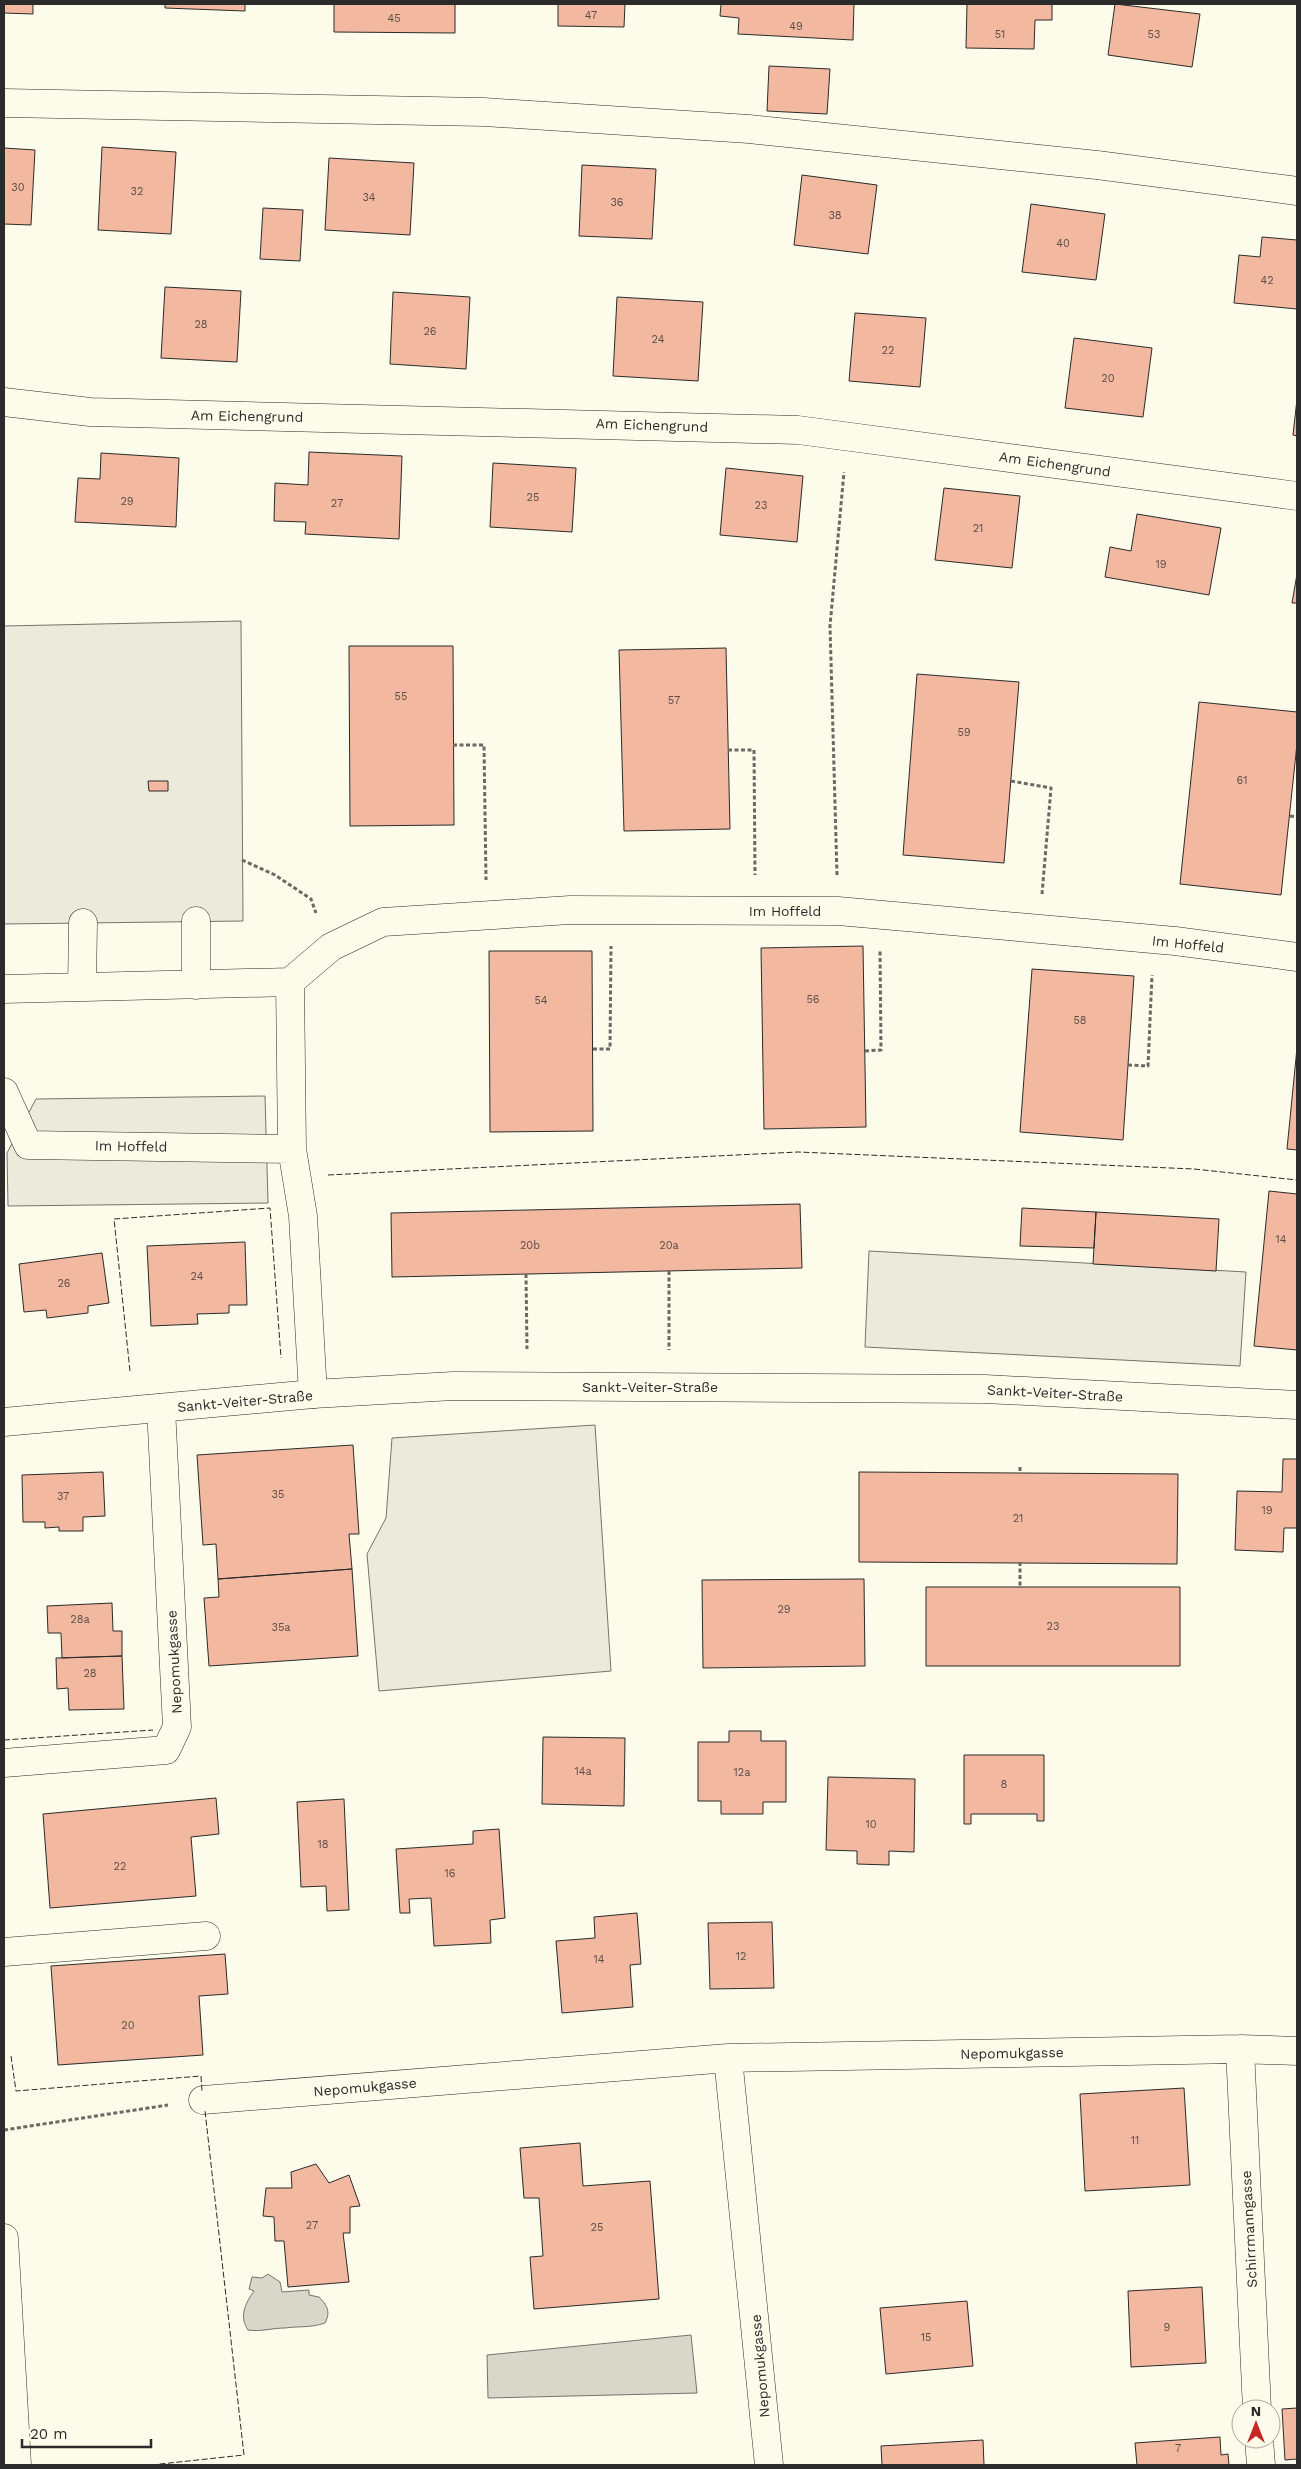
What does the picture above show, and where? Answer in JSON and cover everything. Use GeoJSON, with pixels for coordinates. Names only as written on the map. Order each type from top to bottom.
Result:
{"type":"FeatureCollection","features":[{"type":"Feature","properties":{"kind":"street"},"geometry":{"type":"LineString","coordinates":[[4,103],[484,112],[749,129],[1087,164],[1297,191]]}},
{"type":"Feature","properties":{"kind":"street","name":"Am Eichengrund"},"geometry":{"type":"LineString","coordinates":[[4,402],[90,412],[779,429],[848,436],[1297,496]]}},
{"type":"Feature","properties":{"kind":"street","name":"Im Hoffeld"},"geometry":{"type":"LineString","coordinates":[[290,982],[331,947],[383,922],[570,910],[838,910],[1175,941],[1297,957]]}},
{"type":"Feature","properties":{"kind":"street"},"geometry":{"type":"LineString","coordinates":[[196,921],[196,985]]}},
{"type":"Feature","properties":{"kind":"street"},"geometry":{"type":"LineString","coordinates":[[82,987],[83,923]]}},
{"type":"Feature","properties":{"kind":"street"},"geometry":{"type":"LineString","coordinates":[[4,989],[290,982],[292,1149],[303,1216],[313,1394]]}},
{"type":"Feature","properties":{"kind":"street","name":"Im Hoffeld"},"geometry":{"type":"LineString","coordinates":[[4,1092],[28,1144],[292,1149]]}},
{"type":"Feature","properties":{"kind":"street","name":"Sankt-Veiter-Straße"},"geometry":{"type":"LineString","coordinates":[[4,1422],[313,1394],[453,1386],[985,1389],[1297,1404]]}},
{"type":"Feature","properties":{"kind":"street","name":"Nepomukgasse"},"geometry":{"type":"LineString","coordinates":[[4,1763],[166,1750],[177,1727],[161,1408]]}},
{"type":"Feature","properties":{"kind":"street"},"geometry":{"type":"LineString","coordinates":[[4,1952],[206,1936]]}},
{"type":"Feature","properties":{"kind":"street","name":"Nepomukgasse"},"geometry":{"type":"LineString","coordinates":[[203,2100],[728,2058],[1240,2049],[1297,2051]]}},
{"type":"Feature","properties":{"kind":"street","name":"Schirrmanngasse"},"geometry":{"type":"LineString","coordinates":[[1240,2049],[1257,2399]]}},
{"type":"Feature","properties":{"kind":"street","name":"Nepomukgasse"},"geometry":{"type":"LineString","coordinates":[[728,2058],[769,2465]]}},
{"type":"Feature","properties":{"kind":"street"},"geometry":{"type":"LineString","coordinates":[[4,2238],[17,2465]]}},
{"type":"Feature","properties":{"kind":"street"},"geometry":{"type":"LineString","coordinates":[[1260,2449],[1261,2465]]}},
{"type":"Feature","properties":{"kind":"path"},"geometry":{"type":"LineString","coordinates":[[838,910],[830,626],[848,436]]}},
{"type":"Feature","properties":{"kind":"path"},"geometry":{"type":"LineString","coordinates":[[453,745],[484,745],[486,916]]}},
{"type":"Feature","properties":{"kind":"path"},"geometry":{"type":"LineString","coordinates":[[728,750],[754,750],[756,910]]}},
{"type":"Feature","properties":{"kind":"path"},"geometry":{"type":"LineString","coordinates":[[1011,781],[1051,788],[1039,929]]}},
{"type":"Feature","properties":{"kind":"path"},"geometry":{"type":"LineString","coordinates":[[1290,816],[1297,817]]}},
{"type":"Feature","properties":{"kind":"path"},"geometry":{"type":"LineString","coordinates":[[242,860],[275,875],[311,899],[331,947]]}},
{"type":"Feature","properties":{"kind":"path"},"geometry":{"type":"LineString","coordinates":[[593,1049],[610,1049],[611,944]]}},
{"type":"Feature","properties":{"kind":"path"},"geometry":{"type":"LineString","coordinates":[[865,1050],[881,1050],[880,945]]}},
{"type":"Feature","properties":{"kind":"path"},"geometry":{"type":"LineString","coordinates":[[1128,1065],[1148,1066],[1152,971]]}},
{"type":"Feature","properties":{"kind":"path"},"geometry":{"type":"LineString","coordinates":[[669,1271],[669,1358]]}},
{"type":"Feature","properties":{"kind":"path"},"geometry":{"type":"LineString","coordinates":[[526,1274],[527,1352]]}},
{"type":"Feature","properties":{"kind":"path"},"geometry":{"type":"LineString","coordinates":[[1020,1467],[1020,1473]]}},
{"type":"Feature","properties":{"kind":"path"},"geometry":{"type":"LineString","coordinates":[[1020,1562],[1020,1587]]}},
{"type":"Feature","properties":{"kind":"path"},"geometry":{"type":"LineString","coordinates":[[4,2130],[203,2100]]}},
{"type":"Feature","properties":{"kind":"shaded area"},"geometry":{"type":"Polygon","coordinates":[[[241,621],[243,921],[4,924],[4,626],[241,621]]]}},
{"type":"Feature","properties":{"kind":"shaded area"},"geometry":{"type":"Polygon","coordinates":[[[265,1096],[268,1203],[8,1206],[7,1153],[36,1099],[265,1096]]]}},
{"type":"Feature","properties":{"kind":"shaded area"},"geometry":{"type":"Polygon","coordinates":[[[869,1251],[1246,1272],[1240,1366],[865,1347],[869,1251]]]}},
{"type":"Feature","properties":{"kind":"shaded area"},"geometry":{"type":"Polygon","coordinates":[[[595,1425],[611,1671],[379,1691],[367,1554],[386,1518],[392,1438],[595,1425]]]}},
{"type":"Feature","properties":{"kind":"shaded area"},"geometry":{"type":"Polygon","coordinates":[[[268,2274],[280,2282],[282,2292],[309,2290],[309,2295],[319,2297],[327,2309],[328,2315],[325,2323],[257,2331],[248,2330],[244,2320],[244,2310],[254,2291],[249,2289],[252,2277],[262,2278],[268,2274]]]}},
{"type":"Feature","properties":{"kind":"shaded area"},"geometry":{"type":"Polygon","coordinates":[[[691,2335],[697,2393],[488,2398],[487,2355],[691,2335]]]}},
{"type":"Feature","properties":{"kind":"building"},"geometry":{"type":"Polygon","coordinates":[[[4,4],[33,4],[33,14],[4,13],[4,4]]]}},
{"type":"Feature","properties":{"kind":"building"},"geometry":{"type":"Polygon","coordinates":[[[165,4],[245,4],[245,11],[165,8],[165,4]]]}},
{"type":"Feature","properties":{"kind":"building"},"geometry":{"type":"Polygon","coordinates":[[[334,4],[455,4],[455,33],[334,32],[334,4]]]}},
{"type":"Feature","properties":{"kind":"building"},"geometry":{"type":"Polygon","coordinates":[[[558,4],[625,4],[624,27],[558,26],[558,4]]]}},
{"type":"Feature","properties":{"kind":"building"},"geometry":{"type":"Polygon","coordinates":[[[721,4],[854,4],[853,40],[738,34],[739,18],[720,16],[721,4]]]}},
{"type":"Feature","properties":{"kind":"building"},"geometry":{"type":"Polygon","coordinates":[[[967,4],[1052,4],[1052,20],[1035,20],[1034,49],[966,48],[967,4]]]}},
{"type":"Feature","properties":{"kind":"building"},"geometry":{"type":"Polygon","coordinates":[[[1115,4],[1200,14],[1192,67],[1108,55],[1115,4]]]}},
{"type":"Feature","properties":{"kind":"building"},"geometry":{"type":"Polygon","coordinates":[[[769,66],[830,69],[827,114],[767,111],[769,66]]]}},
{"type":"Feature","properties":{"kind":"building"},"geometry":{"type":"Polygon","coordinates":[[[102,147],[176,152],[171,234],[98,230],[102,147]]]}},
{"type":"Feature","properties":{"kind":"building"},"geometry":{"type":"Polygon","coordinates":[[[4,148],[35,150],[31,225],[4,224],[4,148]]]}},
{"type":"Feature","properties":{"kind":"building"},"geometry":{"type":"Polygon","coordinates":[[[329,158],[414,163],[410,235],[325,230],[329,158]]]}},
{"type":"Feature","properties":{"kind":"building"},"geometry":{"type":"Polygon","coordinates":[[[582,165],[656,169],[652,239],[579,236],[582,165]]]}},
{"type":"Feature","properties":{"kind":"building"},"geometry":{"type":"Polygon","coordinates":[[[802,175],[877,185],[868,254],[794,245],[802,175]]]}},
{"type":"Feature","properties":{"kind":"building"},"geometry":{"type":"Polygon","coordinates":[[[1031,204],[1105,214],[1096,280],[1022,272],[1031,204]]]}},
{"type":"Feature","properties":{"kind":"building"},"geometry":{"type":"Polygon","coordinates":[[[263,208],[303,210],[300,261],[260,259],[263,208]]]}},
{"type":"Feature","properties":{"kind":"building"},"geometry":{"type":"Polygon","coordinates":[[[1262,237],[1297,240],[1297,309],[1234,303],[1239,255],[1260,257],[1262,237]]]}},
{"type":"Feature","properties":{"kind":"building"},"geometry":{"type":"Polygon","coordinates":[[[165,287],[241,291],[237,362],[161,358],[165,287]]]}},
{"type":"Feature","properties":{"kind":"building"},"geometry":{"type":"Polygon","coordinates":[[[393,292],[470,297],[466,369],[390,364],[393,292]]]}},
{"type":"Feature","properties":{"kind":"building"},"geometry":{"type":"Polygon","coordinates":[[[617,297],[703,302],[698,381],[613,376],[617,297]]]}},
{"type":"Feature","properties":{"kind":"building"},"geometry":{"type":"Polygon","coordinates":[[[855,313],[926,318],[920,387],[849,381],[855,313]]]}},
{"type":"Feature","properties":{"kind":"building"},"geometry":{"type":"Polygon","coordinates":[[[1074,338],[1152,348],[1143,417],[1065,408],[1074,338]]]}},
{"type":"Feature","properties":{"kind":"building"},"geometry":{"type":"Polygon","coordinates":[[[1297,399],[1297,436],[1293,435],[1297,399]]]}},
{"type":"Feature","properties":{"kind":"building"},"geometry":{"type":"Polygon","coordinates":[[[309,452],[402,456],[399,539],[305,534],[306,522],[274,521],[275,483],[308,485],[309,452]]]}},
{"type":"Feature","properties":{"kind":"building"},"geometry":{"type":"Polygon","coordinates":[[[101,453],[179,458],[176,527],[75,522],[78,478],[100,479],[101,453]]]}},
{"type":"Feature","properties":{"kind":"building"},"geometry":{"type":"Polygon","coordinates":[[[493,463],[576,468],[572,532],[490,527],[493,463]]]}},
{"type":"Feature","properties":{"kind":"building"},"geometry":{"type":"Polygon","coordinates":[[[726,468],[803,476],[797,542],[720,535],[726,468]]]}},
{"type":"Feature","properties":{"kind":"building"},"geometry":{"type":"Polygon","coordinates":[[[944,488],[1020,496],[1012,568],[935,560],[944,488]]]}},
{"type":"Feature","properties":{"kind":"building"},"geometry":{"type":"Polygon","coordinates":[[[1137,514],[1221,528],[1209,595],[1105,577],[1110,547],[1131,551],[1137,514]]]}},
{"type":"Feature","properties":{"kind":"building"},"geometry":{"type":"Polygon","coordinates":[[[1297,574],[1297,603],[1292,603],[1297,574]]]}},
{"type":"Feature","properties":{"kind":"building"},"geometry":{"type":"Polygon","coordinates":[[[349,646],[453,646],[454,825],[350,826],[349,646]]]}},
{"type":"Feature","properties":{"kind":"building"},"geometry":{"type":"Polygon","coordinates":[[[726,648],[730,829],[624,831],[619,650],[726,648]]]}},
{"type":"Feature","properties":{"kind":"building"},"geometry":{"type":"Polygon","coordinates":[[[917,674],[1019,682],[1004,863],[903,855],[917,674]]]}},
{"type":"Feature","properties":{"kind":"building"},"geometry":{"type":"Polygon","coordinates":[[[1199,702],[1297,712],[1297,744],[1281,895],[1180,884],[1199,702]]]}},
{"type":"Feature","properties":{"kind":"building"},"geometry":{"type":"Polygon","coordinates":[[[148,781],[168,781],[168,791],[149,791],[148,781]]]}},
{"type":"Feature","properties":{"kind":"building"},"geometry":{"type":"Polygon","coordinates":[[[863,946],[866,1127],[764,1129],[761,948],[863,946]]]}},
{"type":"Feature","properties":{"kind":"building"},"geometry":{"type":"Polygon","coordinates":[[[489,951],[592,951],[593,1131],[490,1132],[489,951]]]}},
{"type":"Feature","properties":{"kind":"building"},"geometry":{"type":"Polygon","coordinates":[[[1032,969],[1134,976],[1123,1140],[1020,1132],[1032,969]]]}},
{"type":"Feature","properties":{"kind":"building"},"geometry":{"type":"Polygon","coordinates":[[[1297,1048],[1297,1150],[1287,1149],[1297,1048]]]}},
{"type":"Feature","properties":{"kind":"building"},"geometry":{"type":"Polygon","coordinates":[[[1269,1191],[1297,1194],[1297,1350],[1254,1346],[1269,1191]]]}},
{"type":"Feature","properties":{"kind":"building"},"geometry":{"type":"Polygon","coordinates":[[[800,1204],[802,1268],[392,1277],[391,1213],[800,1204]]]}},
{"type":"Feature","properties":{"kind":"building"},"geometry":{"type":"Polygon","coordinates":[[[1022,1208],[1096,1212],[1094,1248],[1020,1246],[1022,1208]]]}},
{"type":"Feature","properties":{"kind":"building"},"geometry":{"type":"Polygon","coordinates":[[[1096,1212],[1219,1219],[1216,1271],[1093,1264],[1096,1212]]]}},
{"type":"Feature","properties":{"kind":"building"},"geometry":{"type":"Polygon","coordinates":[[[245,1242],[247,1305],[229,1305],[229,1313],[197,1314],[198,1324],[151,1326],[147,1246],[245,1242]]]}},
{"type":"Feature","properties":{"kind":"building"},"geometry":{"type":"Polygon","coordinates":[[[102,1253],[109,1303],[88,1306],[88,1313],[47,1318],[46,1310],[24,1312],[19,1264],[102,1253]]]}},
{"type":"Feature","properties":{"kind":"building"},"geometry":{"type":"Polygon","coordinates":[[[353,1445],[359,1534],[349,1534],[352,1569],[218,1579],[216,1544],[203,1545],[197,1455],[353,1445]]]}},
{"type":"Feature","properties":{"kind":"building"},"geometry":{"type":"Polygon","coordinates":[[[1283,1459],[1297,1459],[1297,1528],[1284,1528],[1283,1552],[1235,1550],[1237,1491],[1282,1492],[1283,1459]]]}},
{"type":"Feature","properties":{"kind":"building"},"geometry":{"type":"Polygon","coordinates":[[[103,1472],[105,1516],[83,1517],[83,1531],[59,1531],[59,1527],[45,1528],[45,1522],[23,1522],[22,1475],[103,1472]]]}},
{"type":"Feature","properties":{"kind":"building"},"geometry":{"type":"Polygon","coordinates":[[[859,1472],[1178,1474],[1177,1564],[859,1562],[859,1472]]]}},
{"type":"Feature","properties":{"kind":"building"},"geometry":{"type":"Polygon","coordinates":[[[352,1569],[358,1656],[209,1666],[204,1598],[219,1597],[218,1579],[352,1569]]]}},
{"type":"Feature","properties":{"kind":"building"},"geometry":{"type":"Polygon","coordinates":[[[864,1579],[865,1666],[703,1668],[702,1580],[864,1579]]]}},
{"type":"Feature","properties":{"kind":"building"},"geometry":{"type":"Polygon","coordinates":[[[926,1587],[1180,1587],[1180,1666],[926,1666],[926,1587]]]}},
{"type":"Feature","properties":{"kind":"building"},"geometry":{"type":"Polygon","coordinates":[[[112,1603],[113,1631],[122,1631],[122,1656],[62,1658],[61,1633],[48,1633],[47,1606],[112,1603]]]}},
{"type":"Feature","properties":{"kind":"building"},"geometry":{"type":"Polygon","coordinates":[[[122,1656],[124,1709],[69,1710],[68,1688],[57,1689],[56,1658],[122,1656]]]}},
{"type":"Feature","properties":{"kind":"building"},"geometry":{"type":"Polygon","coordinates":[[[729,1731],[761,1731],[761,1741],[786,1741],[786,1802],[763,1802],[763,1814],[721,1814],[721,1801],[698,1801],[698,1742],[729,1742],[729,1731]]]}},
{"type":"Feature","properties":{"kind":"building"},"geometry":{"type":"Polygon","coordinates":[[[543,1737],[625,1738],[624,1806],[542,1804],[543,1737]]]}},
{"type":"Feature","properties":{"kind":"building"},"geometry":{"type":"Polygon","coordinates":[[[964,1755],[1044,1755],[1044,1821],[1037,1821],[1037,1814],[971,1814],[971,1824],[964,1824],[964,1755]]]}},
{"type":"Feature","properties":{"kind":"building"},"geometry":{"type":"Polygon","coordinates":[[[828,1777],[915,1779],[914,1852],[889,1851],[889,1865],[857,1864],[857,1851],[826,1850],[828,1777]]]}},
{"type":"Feature","properties":{"kind":"building"},"geometry":{"type":"Polygon","coordinates":[[[216,1798],[219,1834],[191,1837],[196,1896],[50,1908],[43,1814],[216,1798]]]}},
{"type":"Feature","properties":{"kind":"building"},"geometry":{"type":"Polygon","coordinates":[[[344,1799],[349,1910],[327,1911],[326,1886],[301,1887],[297,1802],[344,1799]]]}},
{"type":"Feature","properties":{"kind":"building"},"geometry":{"type":"Polygon","coordinates":[[[499,1829],[505,1918],[490,1920],[491,1943],[434,1946],[431,1898],[409,1899],[410,1913],[400,1913],[396,1849],[473,1844],[473,1831],[499,1829]]]}},
{"type":"Feature","properties":{"kind":"building"},"geometry":{"type":"Polygon","coordinates":[[[637,1913],[641,1964],[630,1965],[633,2007],[562,2013],[556,1941],[595,1938],[594,1917],[637,1913]]]}},
{"type":"Feature","properties":{"kind":"building"},"geometry":{"type":"Polygon","coordinates":[[[772,1922],[774,1988],[710,1989],[708,1923],[772,1922]]]}},
{"type":"Feature","properties":{"kind":"building"},"geometry":{"type":"Polygon","coordinates":[[[225,1954],[228,1994],[199,1996],[203,2055],[58,2065],[51,1966],[225,1954]]]}},
{"type":"Feature","properties":{"kind":"building"},"geometry":{"type":"Polygon","coordinates":[[[1184,2088],[1190,2185],[1085,2191],[1080,2094],[1184,2088]]]}},
{"type":"Feature","properties":{"kind":"building"},"geometry":{"type":"Polygon","coordinates":[[[580,2143],[583,2186],[650,2181],[659,2299],[534,2309],[530,2257],[543,2256],[539,2198],[524,2198],[520,2148],[580,2143]]]}},
{"type":"Feature","properties":{"kind":"building"},"geometry":{"type":"Polygon","coordinates":[[[316,2164],[329,2183],[349,2175],[360,2206],[350,2207],[350,2233],[343,2233],[349,2282],[288,2287],[284,2241],[275,2241],[274,2217],[263,2216],[266,2188],[292,2188],[291,2172],[316,2164]]]}},
{"type":"Feature","properties":{"kind":"building"},"geometry":{"type":"Polygon","coordinates":[[[1202,2287],[1206,2363],[1131,2367],[1128,2291],[1202,2287]]]}},
{"type":"Feature","properties":{"kind":"building"},"geometry":{"type":"Polygon","coordinates":[[[967,2301],[973,2366],[886,2374],[880,2308],[967,2301]]]}},
{"type":"Feature","properties":{"kind":"building"},"geometry":{"type":"Polygon","coordinates":[[[1297,2408],[1297,2459],[1285,2460],[1282,2409],[1297,2408]]]}},
{"type":"Feature","properties":{"kind":"building"},"geometry":{"type":"Polygon","coordinates":[[[1220,2437],[1221,2455],[1228,2454],[1229,2465],[1137,2465],[1135,2443],[1220,2437]]]}},
{"type":"Feature","properties":{"kind":"building"},"geometry":{"type":"Polygon","coordinates":[[[983,2440],[984,2465],[882,2465],[881,2446],[983,2440]]]}},
{"type":"Feature","properties":{"kind":"fence"},"geometry":{"type":"LineString","coordinates":[[328,1175],[798,1152],[1194,1169],[1297,1180]]}},
{"type":"Feature","properties":{"kind":"fence"},"geometry":{"type":"LineString","coordinates":[[130,1371],[114,1219],[270,1208],[281,1358]]}},
{"type":"Feature","properties":{"kind":"fence"},"geometry":{"type":"LineString","coordinates":[[4,1740],[153,1730]]}},
{"type":"Feature","properties":{"kind":"fence"},"geometry":{"type":"LineString","coordinates":[[11,2056],[16,2091],[201,2076],[202,2091]]}},
{"type":"Feature","properties":{"kind":"fence"},"geometry":{"type":"LineString","coordinates":[[151,2465],[244,2455],[205,2111]]}}]}
